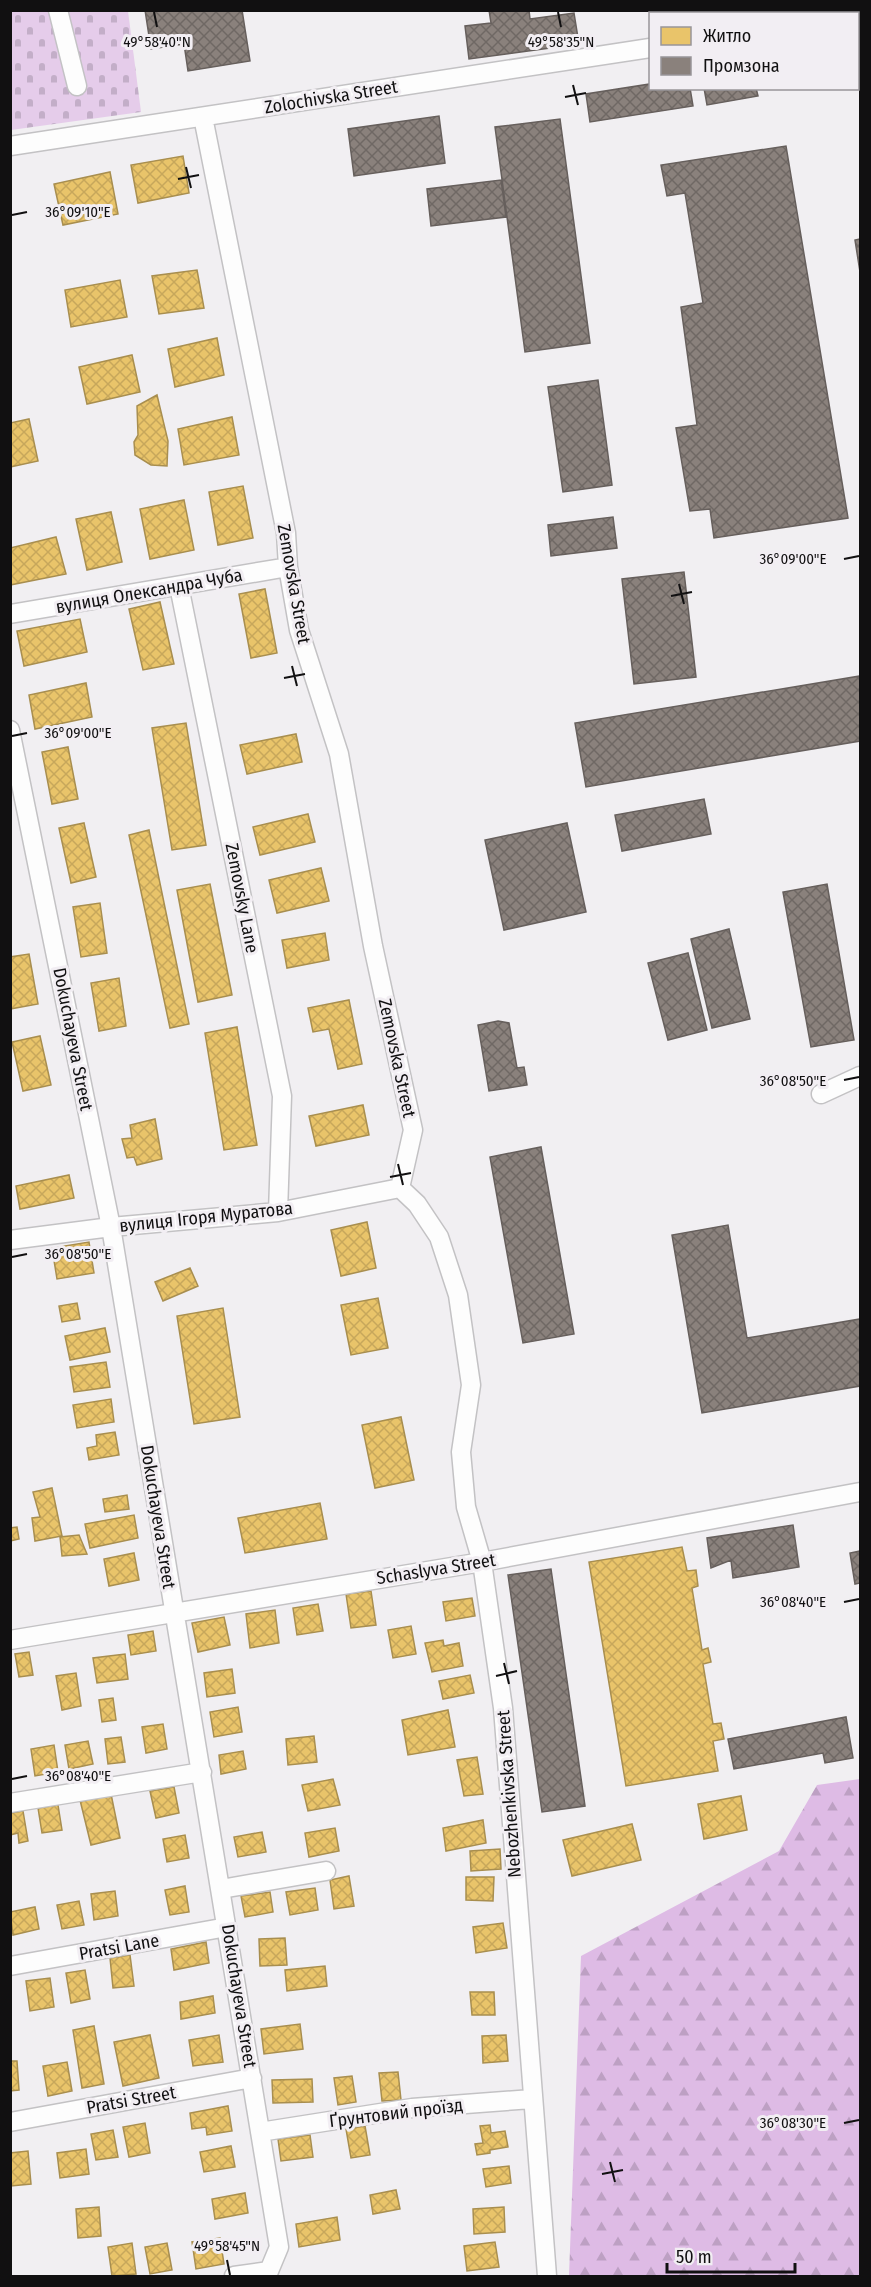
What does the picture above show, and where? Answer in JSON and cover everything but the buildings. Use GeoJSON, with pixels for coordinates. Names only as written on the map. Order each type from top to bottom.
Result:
{"type":"FeatureCollection","features":[{"type":"Feature","properties":{"kind":"street"},"geometry":{"type":"LineString","coordinates":[[58,10],[76,86]]}},
{"type":"Feature","properties":{"kind":"street","name":"Zolochivska Street"},"geometry":{"type":"LineString","coordinates":[[10,146],[649,48]]}},
{"type":"Feature","properties":{"kind":"street","name":"Zemovska Street"},"geometry":{"type":"LineString","coordinates":[[203,117],[286,533],[288,567],[299,630],[339,754],[373,946],[413,1130],[400,1188]]}},
{"type":"Feature","properties":{"kind":"street","name":"вулиця Олександра Чуба"},"geometry":{"type":"LineString","coordinates":[[10,614],[288,567]]}},
{"type":"Feature","properties":{"kind":"street","name":"Zemovsky Lane"},"geometry":{"type":"LineString","coordinates":[[179,586],[282,1096],[278,1212]]}},
{"type":"Feature","properties":{"kind":"street","name":"Dokuchayeva Street"},"geometry":{"type":"LineString","coordinates":[[10,730],[111,1227],[279,2247],[269,2271],[234,2277]]}},
{"type":"Feature","properties":{"kind":"street"},"geometry":{"type":"LineString","coordinates":[[821,1094],[861,1076]]}},
{"type":"Feature","properties":{"kind":"street","name":"вулиця Ігоря Муратова"},"geometry":{"type":"LineString","coordinates":[[10,1240],[111,1227],[278,1212],[400,1188]]}},
{"type":"Feature","properties":{"kind":"street","name":"Nebozhenkivska Street"},"geometry":{"type":"LineString","coordinates":[[400,1188],[417,1204],[440,1237],[458,1295],[471,1385],[461,1452],[466,1507],[482,1562],[503,1708],[547,2277]]}},
{"type":"Feature","properties":{"kind":"street","name":"Schaslyva Street"},"geometry":{"type":"LineString","coordinates":[[10,1640],[482,1562],[861,1492]]}},
{"type":"Feature","properties":{"kind":"street"},"geometry":{"type":"LineString","coordinates":[[10,1803],[202,1772]]}},
{"type":"Feature","properties":{"kind":"street"},"geometry":{"type":"LineString","coordinates":[[221,1889],[326,1871]]}},
{"type":"Feature","properties":{"kind":"street","name":"Pratsi Lane"},"geometry":{"type":"LineString","coordinates":[[10,1966],[227,1927]]}},
{"type":"Feature","properties":{"kind":"street","name":"Pratsi Street"},"geometry":{"type":"LineString","coordinates":[[10,2122],[252,2078]]}},
{"type":"Feature","properties":{"kind":"street","name":"Ґрунтовий проїзд"},"geometry":{"type":"LineString","coordinates":[[260,2132],[412,2108],[532,2099]]}},
{"type":"Feature","properties":{"kind":"green space"},"geometry":{"type":"Polygon","coordinates":[[[10,11],[128,11],[141,112],[11,130],[10,11]]]}},
{"type":"Feature","properties":{"kind":"green space"},"geometry":{"type":"Polygon","coordinates":[[[860,1779],[860,2276],[569,2276],[581,1956],[779,1851],[817,1785],[860,1779]]]}}]}
